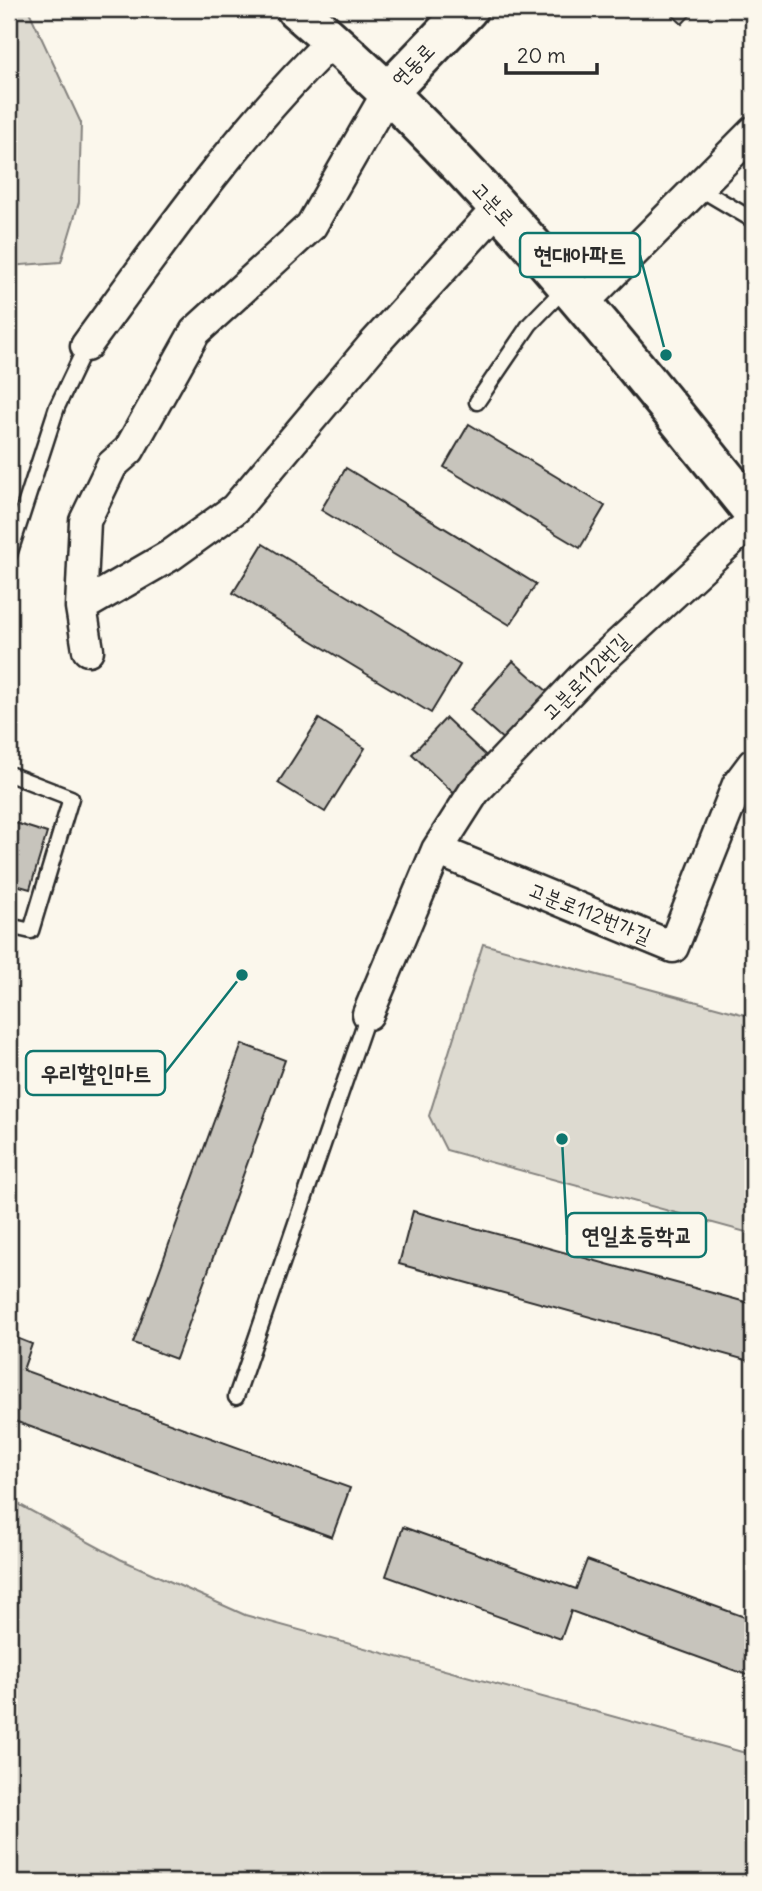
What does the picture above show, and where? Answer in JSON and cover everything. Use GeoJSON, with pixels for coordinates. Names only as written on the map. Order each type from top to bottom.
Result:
{"type":"FeatureCollection","features":[{"type":"Feature","properties":{"kind":"main road","name":"고분로"},"geometry":{"type":"LineString","coordinates":[[296,9],[387,92],[576,293],[753,512]]}},
{"type":"Feature","properties":{"kind":"main road","name":"연동로"},"geometry":{"type":"LineString","coordinates":[[387,92],[468,9]]}},
{"type":"Feature","properties":{"kind":"street"},"geometry":{"type":"LineString","coordinates":[[86,346],[179,220],[298,74],[333,40]]}},
{"type":"Feature","properties":{"kind":"street"},"geometry":{"type":"LineString","coordinates":[[88,650],[81,607],[85,521],[112,465],[129,450],[195,332],[311,226],[387,92]]}},
{"type":"Feature","properties":{"kind":"street"},"geometry":{"type":"LineString","coordinates":[[576,293],[699,188],[753,132]]}},
{"type":"Feature","properties":{"kind":"street"},"geometry":{"type":"LineString","coordinates":[[81,607],[171,555],[236,509],[381,335],[497,209]]}},
{"type":"Feature","properties":{"kind":"street","name":"고분로112번길"},"geometry":{"type":"LineString","coordinates":[[368,1014],[437,850],[474,792],[556,705],[753,520]]}},
{"type":"Feature","properties":{"kind":"street","name":"고분로112번가길"},"geometry":{"type":"LineString","coordinates":[[437,850],[673,947],[738,784],[753,764]]}},
{"type":"Feature","properties":{"kind":"lane"},"geometry":{"type":"LineString","coordinates":[[699,188],[753,220]]}},
{"type":"Feature","properties":{"kind":"lane"},"geometry":{"type":"LineString","coordinates":[[477,402],[530,324],[576,293]]}},
{"type":"Feature","properties":{"kind":"lane"},"geometry":{"type":"LineString","coordinates":[[9,555],[57,407],[86,346]]}},
{"type":"Feature","properties":{"kind":"lane"},"geometry":{"type":"LineString","coordinates":[[9,774],[71,798],[31,931],[9,926]]}},
{"type":"Feature","properties":{"kind":"lane"},"geometry":{"type":"LineString","coordinates":[[236,1397],[368,1014]]}},
{"type":"Feature","properties":{"kind":"shaded area"},"geometry":{"type":"Polygon","coordinates":[[[9,9],[28,9],[81,123],[79,202],[61,262],[9,266],[9,9]]]}},
{"type":"Feature","properties":{"kind":"shaded area"},"geometry":{"type":"Polygon","coordinates":[[[483,944],[753,1017],[753,1234],[446,1150],[429,1116],[483,944]]]}},
{"type":"Feature","properties":{"kind":"shaded area"},"geometry":{"type":"Polygon","coordinates":[[[9,1499],[120,1559],[245,1615],[753,1755],[753,1882],[9,1882],[9,1499]]]}},
{"type":"Feature","properties":{"kind":"building"},"geometry":{"type":"Polygon","coordinates":[[[666,9],[696,9],[682,24],[666,9]]]}},
{"type":"Feature","properties":{"kind":"building"},"geometry":{"type":"Polygon","coordinates":[[[469,424],[605,506],[580,548],[444,467],[469,424]]]}},
{"type":"Feature","properties":{"kind":"building"},"geometry":{"type":"Polygon","coordinates":[[[346,468],[536,584],[510,625],[321,510],[346,468]]]}},
{"type":"Feature","properties":{"kind":"building"},"geometry":{"type":"Polygon","coordinates":[[[263,544],[460,665],[431,713],[233,593],[263,544]]]}},
{"type":"Feature","properties":{"kind":"building"},"geometry":{"type":"Polygon","coordinates":[[[513,661],[556,699],[514,749],[470,710],[513,661]]]}},
{"type":"Feature","properties":{"kind":"building"},"geometry":{"type":"Polygon","coordinates":[[[446,718],[497,766],[463,802],[412,754],[446,718]]]}},
{"type":"Feature","properties":{"kind":"building"},"geometry":{"type":"Polygon","coordinates":[[[319,719],[365,748],[325,812],[278,783],[319,719]]]}},
{"type":"Feature","properties":{"kind":"building"},"geometry":{"type":"Polygon","coordinates":[[[9,821],[47,833],[30,889],[9,883],[9,821]]]}},
{"type":"Feature","properties":{"kind":"building"},"geometry":{"type":"Polygon","coordinates":[[[242,1044],[285,1060],[176,1359],[133,1343],[242,1044]]]}},
{"type":"Feature","properties":{"kind":"building"},"geometry":{"type":"Polygon","coordinates":[[[413,1211],[753,1304],[753,1362],[399,1264],[413,1211]]]}},
{"type":"Feature","properties":{"kind":"building"},"geometry":{"type":"Polygon","coordinates":[[[9,1335],[32,1344],[23,1370],[350,1488],[332,1537],[9,1419],[9,1405],[14,1391],[9,1389],[9,1335]]]}},
{"type":"Feature","properties":{"kind":"building"},"geometry":{"type":"Polygon","coordinates":[[[403,1527],[576,1589],[587,1560],[753,1620],[753,1658],[747,1675],[571,1611],[561,1639],[386,1576],[403,1527]]]}},
{"type":"Feature","properties":{"kind":"place","name":"현대아파트"},"geometry":{"type":"Point","coordinates":[666,355]}},
{"type":"Feature","properties":{"kind":"place","name":"우리할인마트"},"geometry":{"type":"Point","coordinates":[242,975]}},
{"type":"Feature","properties":{"kind":"place","name":"연일초등학교"},"geometry":{"type":"Point","coordinates":[562,1139]}}]}
